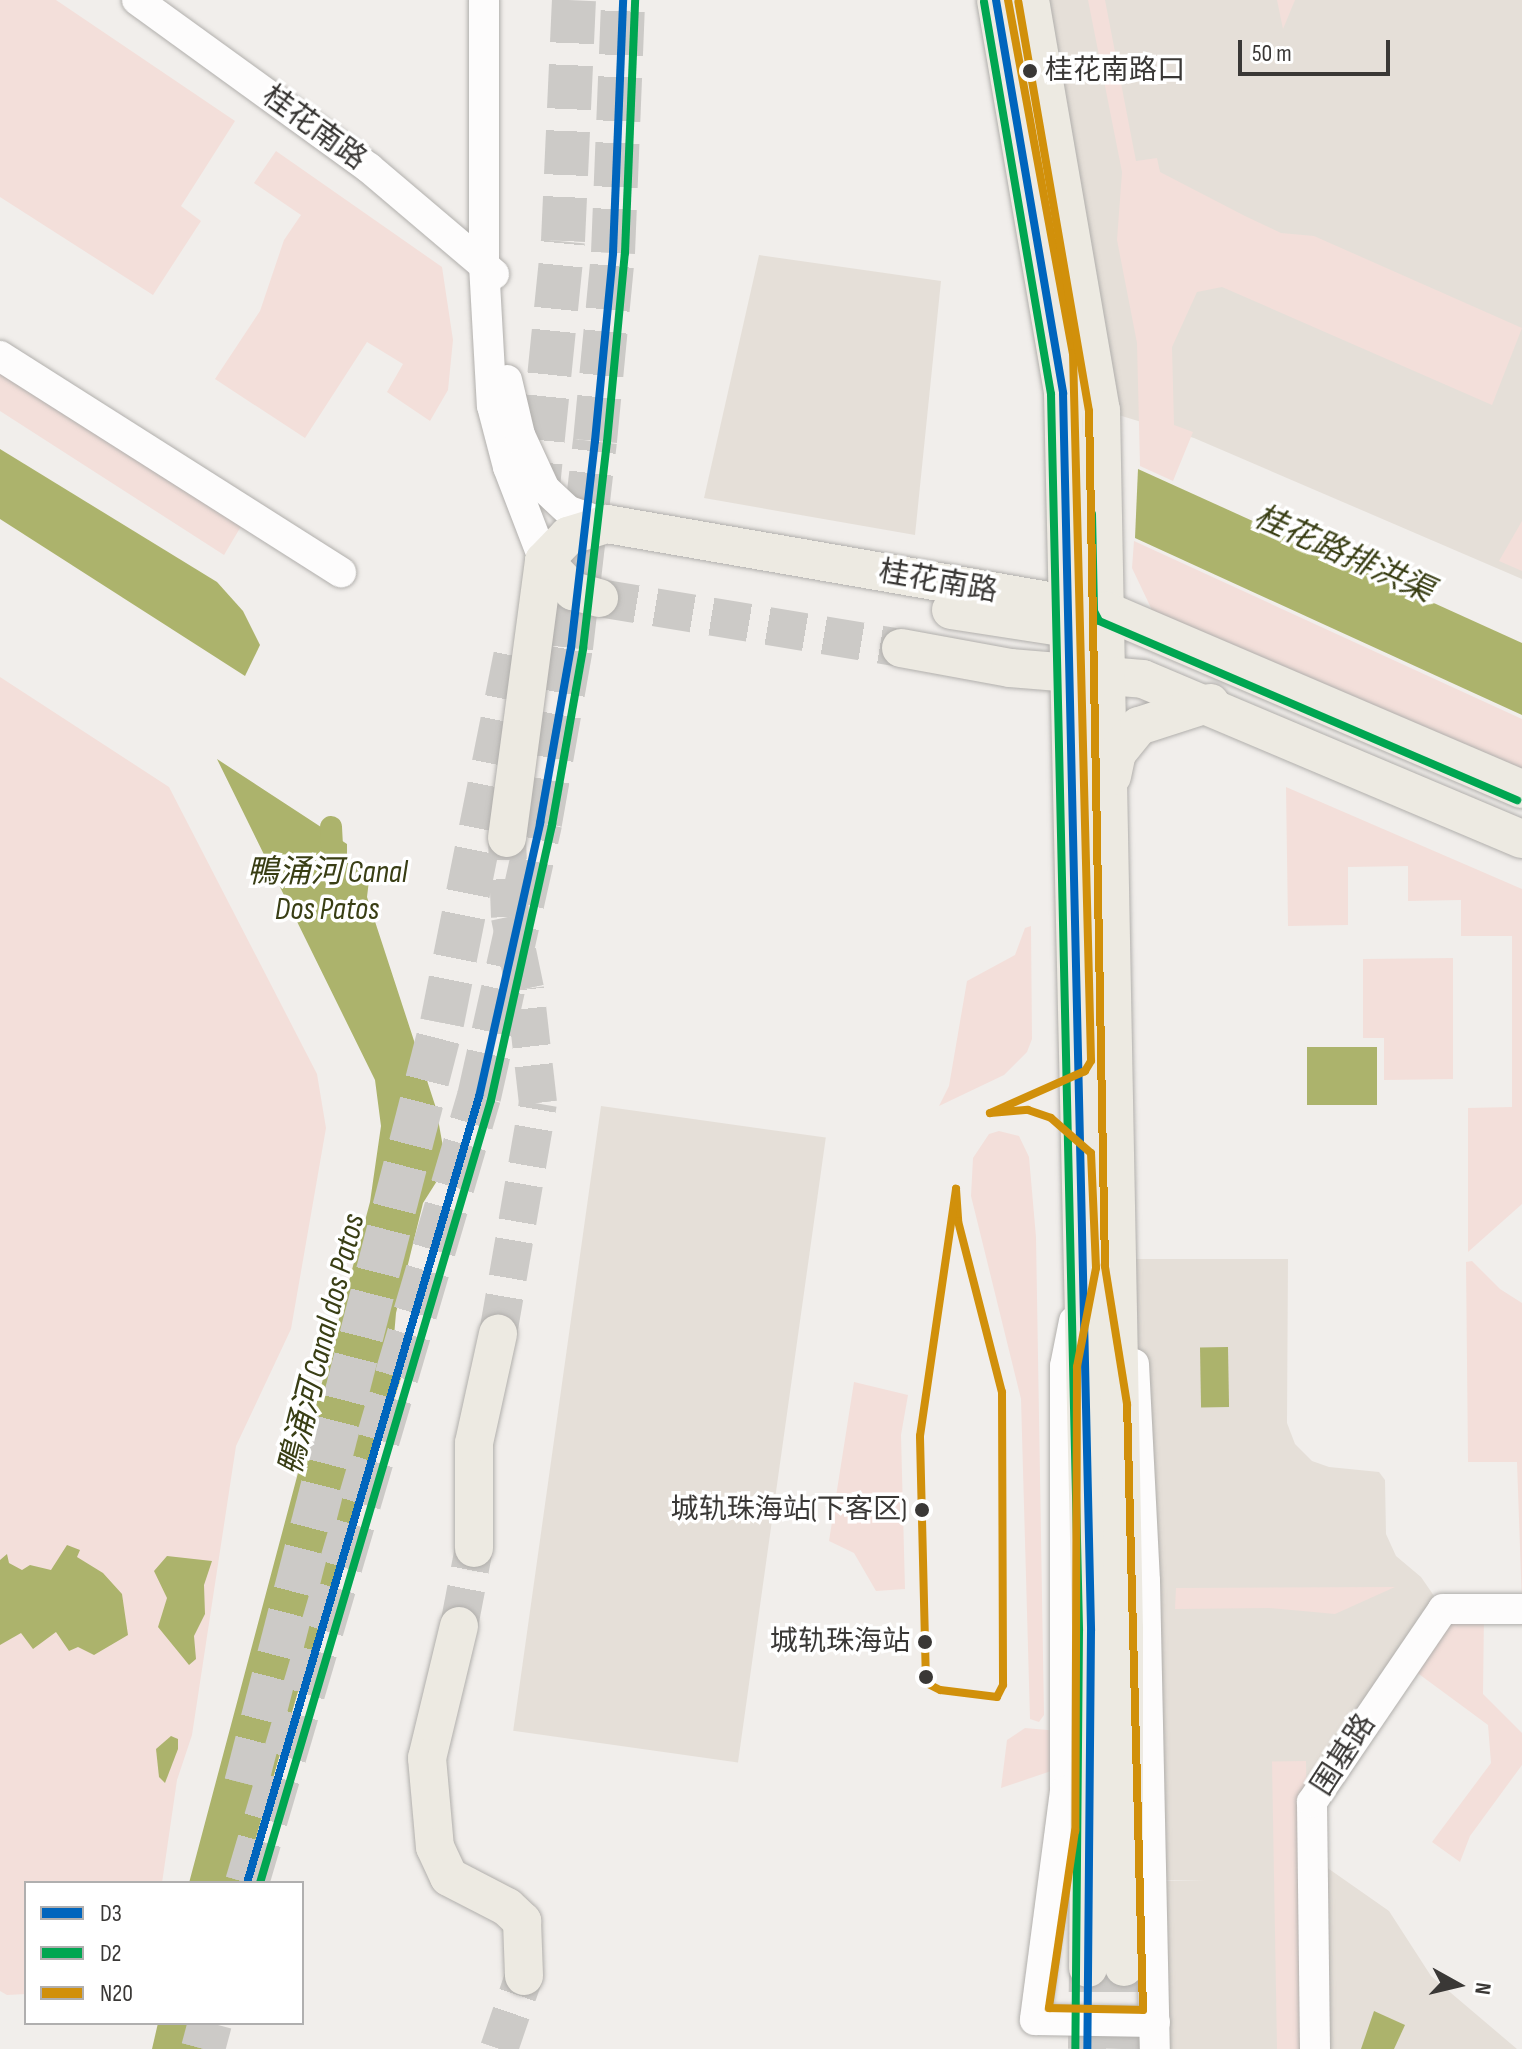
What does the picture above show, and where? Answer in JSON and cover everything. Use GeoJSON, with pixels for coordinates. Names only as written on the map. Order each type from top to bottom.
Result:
{"type":"FeatureCollection","features":[{"type":"Feature","properties":{"kind":"main road"},"geometry":{"type":"LineString","coordinates":[[996,0],[1063,393],[1067,672],[1101,1267]]}},
{"type":"Feature","properties":{"kind":"main road"},"geometry":{"type":"LineString","coordinates":[[1030,0],[1101,410],[1109,794],[1101,1267],[1106,1968]]}},
{"type":"Feature","properties":{"kind":"main road"},"geometry":{"type":"LineString","coordinates":[[507,838],[544,561],[568,536],[607,524]]}},
{"type":"Feature","properties":{"kind":"main road","name":"桂花南路"},"geometry":{"type":"LineString","coordinates":[[607,524],[1067,618],[1106,611],[1522,789]]}},
{"type":"Feature","properties":{"kind":"main road"},"geometry":{"type":"LineString","coordinates":[[544,561],[581,543],[612,544],[1067,618]]}},
{"type":"Feature","properties":{"kind":"main road","name":"桂花南路"},"geometry":{"type":"LineString","coordinates":[[536,620],[543,607],[561,597],[596,598],[560,582],[544,561]]}},
{"type":"Feature","properties":{"kind":"main road"},"geometry":{"type":"LineString","coordinates":[[901,648],[1067,672],[1108,673],[1143,679],[1210,703],[1522,839]]}},
{"type":"Feature","properties":{"kind":"main road"},"geometry":{"type":"LineString","coordinates":[[1109,794],[1117,753],[1139,726],[1210,703]]}},
{"type":"Feature","properties":{"kind":"main road"},"geometry":{"type":"LineString","coordinates":[[474,1548],[474,1443],[498,1334]]}},
{"type":"Feature","properties":{"kind":"main road"},"geometry":{"type":"LineString","coordinates":[[459,1626],[427,1758],[435,1847],[449,1877],[522,1921],[524,1976]]}},
{"type":"Feature","properties":{"kind":"street","name":"桂花南路"},"geometry":{"type":"LineString","coordinates":[[137,0],[369,168],[494,274]]}},
{"type":"Feature","properties":{"kind":"street","name":"桂花南路"},"geometry":{"type":"LineString","coordinates":[[484,0],[496,430],[544,561]]}},
{"type":"Feature","properties":{"kind":"street","name":"桂花南路"},"geometry":{"type":"LineString","coordinates":[[504,0],[494,274],[508,389],[528,457],[561,505],[607,524]]}},
{"type":"Feature","properties":{"kind":"street"},"geometry":{"type":"LineString","coordinates":[[0,356],[341,572]]}},
{"type":"Feature","properties":{"kind":"street"},"geometry":{"type":"LineString","coordinates":[[1101,1267],[1139,1403],[1155,2035],[1035,2020],[1063,1831],[1065,1366],[1101,1267]]}},
{"type":"Feature","properties":{"kind":"street","name":"围基路"},"geometry":{"type":"LineString","coordinates":[[1315,2049],[1312,1802],[1443,1609],[1522,1609]]}},
{"type":"Feature","properties":{"kind":"shaded area"},"geometry":{"type":"Polygon","coordinates":[[[0,0],[56,0],[235,121],[181,206],[201,221],[153,295],[0,197],[0,0]]]}},
{"type":"Feature","properties":{"kind":"shaded area"},"geometry":{"type":"Polygon","coordinates":[[[1031,0],[1522,0],[1522,579],[1194,438],[1102,410],[1031,0]]]}},
{"type":"Feature","properties":{"kind":"shaded area"},"geometry":{"type":"Polygon","coordinates":[[[1088,0],[1105,0],[1136,161],[1157,158],[1160,172],[1281,233],[1314,236],[1522,328],[1492,405],[1222,287],[1197,292],[1172,347],[1174,425],[1193,432],[1173,481],[1140,466],[1137,343],[1117,240],[1122,172],[1088,0]]]}},
{"type":"Feature","properties":{"kind":"shaded area"},"geometry":{"type":"Polygon","coordinates":[[[1277,0],[1295,0],[1283,29],[1277,0]]]}},
{"type":"Feature","properties":{"kind":"shaded area"},"geometry":{"type":"Polygon","coordinates":[[[276,151],[442,267],[453,340],[448,390],[430,421],[387,392],[403,364],[367,342],[305,438],[215,379],[260,311],[284,240],[301,215],[254,183],[276,151]]]}},
{"type":"Feature","properties":{"kind":"shaded area"},"geometry":{"type":"Polygon","coordinates":[[[759,255],[941,281],[915,535],[704,498],[759,255]]]}},
{"type":"Feature","properties":{"kind":"shaded area"},"geometry":{"type":"Polygon","coordinates":[[[0,354],[246,518],[224,555],[0,411],[0,354]]]}},
{"type":"Feature","properties":{"kind":"shaded area"},"geometry":{"type":"Polygon","coordinates":[[[1522,521],[1522,571],[1499,561],[1522,521]]]}},
{"type":"Feature","properties":{"kind":"shaded area"},"geometry":{"type":"Polygon","coordinates":[[[1134,541],[1522,719],[1522,785],[1147,626],[1151,608],[1132,568],[1134,541]]]}},
{"type":"Feature","properties":{"kind":"shaded area"},"geometry":{"type":"Polygon","coordinates":[[[0,677],[169,787],[317,1074],[326,1128],[291,1329],[236,1446],[192,1735],[177,1780],[162,1881],[24,1881],[24,1994],[7,1995],[0,1991],[0,677]]]}},
{"type":"Feature","properties":{"kind":"shaded area"},"geometry":{"type":"Polygon","coordinates":[[[1286,787],[1522,889],[1522,1204],[1468,1252],[1468,1108],[1512,1107],[1512,936],[1461,936],[1461,900],[1408,901],[1408,866],[1348,867],[1348,925],[1288,926],[1286,787]]]}},
{"type":"Feature","properties":{"kind":"shaded area"},"geometry":{"type":"Polygon","coordinates":[[[1031,926],[1032,1039],[1027,1052],[1004,1075],[939,1106],[949,1086],[967,981],[1015,955],[1025,928],[1031,926]]]}},
{"type":"Feature","properties":{"kind":"shaded area"},"geometry":{"type":"Polygon","coordinates":[[[1453,958],[1453,1079],[1384,1080],[1384,1038],[1363,1038],[1363,959],[1453,958]]]}},
{"type":"Feature","properties":{"kind":"shaded area"},"geometry":{"type":"Polygon","coordinates":[[[601,1106],[826,1138],[738,1762],[513,1731],[601,1106]]]}},
{"type":"Feature","properties":{"kind":"shaded area"},"geometry":{"type":"Polygon","coordinates":[[[999,1131],[1019,1136],[1029,1157],[1036,1237],[1044,1715],[1039,1722],[1030,1719],[1021,1399],[971,1196],[973,1158],[989,1134],[999,1131]]]}},
{"type":"Feature","properties":{"kind":"shaded area"},"geometry":{"type":"Polygon","coordinates":[[[1118,1259],[1288,1259],[1287,1423],[1295,1444],[1312,1461],[1329,1467],[1379,1472],[1385,1480],[1386,1534],[1396,1556],[1421,1577],[1443,1609],[1311,1801],[1314,2049],[1156,2049],[1153,1881],[1206,1880],[1152,1880],[1118,1259]]]}},
{"type":"Feature","properties":{"kind":"shaded area"},"geometry":{"type":"Polygon","coordinates":[[[1472,1261],[1500,1289],[1522,1303],[1522,1605],[1517,1462],[1468,1462],[1466,1262],[1472,1261]]]}},
{"type":"Feature","properties":{"kind":"shaded area"},"geometry":{"type":"Polygon","coordinates":[[[854,1382],[908,1395],[901,1435],[905,1589],[876,1591],[854,1553],[829,1541],[854,1382]]]}},
{"type":"Feature","properties":{"kind":"shaded area"},"geometry":{"type":"Polygon","coordinates":[[[1395,1587],[1335,1614],[1269,1608],[1175,1609],[1176,1588],[1395,1587]]]}},
{"type":"Feature","properties":{"kind":"shaded area"},"geometry":{"type":"Polygon","coordinates":[[[1445,1612],[1484,1612],[1483,1694],[1522,1733],[1522,1765],[1470,1836],[1460,1862],[1432,1842],[1491,1763],[1488,1725],[1408,1666],[1445,1612]]]}},
{"type":"Feature","properties":{"kind":"shaded area"},"geometry":{"type":"Polygon","coordinates":[[[1025,1728],[1059,1731],[1060,1768],[1001,1788],[1007,1740],[1025,1728]]]}},
{"type":"Feature","properties":{"kind":"shaded area"},"geometry":{"type":"Polygon","coordinates":[[[1306,1761],[1311,2049],[1277,2049],[1272,1762],[1306,1761]]]}},
{"type":"Feature","properties":{"kind":"shaded area"},"geometry":{"type":"Polygon","coordinates":[[[1313,1849],[1329,1869],[1389,1911],[1431,1976],[1517,2049],[1316,2049],[1313,1849]]]}},
{"type":"Feature","properties":{"kind":"water"},"geometry":{"type":"Polygon","coordinates":[[[0,449],[217,582],[243,611],[260,645],[245,676],[0,519],[0,449]]]}},
{"type":"Feature","properties":{"kind":"water"},"geometry":{"type":"Polygon","coordinates":[[[1138,469],[1522,643],[1522,715],[1135,538],[1138,469]]]}},
{"type":"Feature","properties":{"kind":"water","name":"鴨涌河 Canal Dos Patos"},"geometry":{"type":"Polygon","coordinates":[[[217,759],[347,844],[347,859],[370,872],[367,897],[436,1108],[443,1147],[442,1173],[423,1203],[396,1313],[393,1348],[404,1369],[297,1695],[244,1881],[190,1881],[370,1202],[381,1126],[375,1080],[217,759]]]}},
{"type":"Feature","properties":{"kind":"water"},"geometry":{"type":"Polygon","coordinates":[[[1307,1047],[1377,1047],[1377,1105],[1307,1105],[1307,1047]]]}},
{"type":"Feature","properties":{"kind":"water"},"geometry":{"type":"Polygon","coordinates":[[[1200,1347],[1228,1347],[1229,1407],[1201,1407],[1200,1347]]]}},
{"type":"Feature","properties":{"kind":"water"},"geometry":{"type":"Polygon","coordinates":[[[67,1545],[80,1550],[77,1557],[103,1573],[122,1594],[128,1635],[94,1655],[78,1647],[69,1651],[56,1632],[33,1649],[21,1633],[0,1645],[0,1560],[7,1554],[9,1563],[22,1570],[30,1565],[51,1570],[67,1545]]]}},
{"type":"Feature","properties":{"kind":"water"},"geometry":{"type":"Polygon","coordinates":[[[167,1556],[212,1561],[204,1585],[205,1614],[194,1636],[196,1659],[189,1665],[158,1627],[167,1598],[154,1571],[167,1556]]]}},
{"type":"Feature","properties":{"kind":"water"},"geometry":{"type":"Polygon","coordinates":[[[171,1736],[178,1739],[178,1749],[165,1783],[159,1777],[156,1749],[171,1736]]]}},
{"type":"Feature","properties":{"kind":"water"},"geometry":{"type":"Polygon","coordinates":[[[1374,2011],[1405,2025],[1394,2049],[1361,2049],[1374,2011]]]}},
{"type":"Feature","properties":{"kind":"water"},"geometry":{"type":"Polygon","coordinates":[[[158,2025],[212,2025],[206,2049],[152,2049],[158,2025]]]}},
{"type":"Feature","properties":{"kind":"waterway","name":"鴨涌河 Canal dos Patos"},"geometry":{"type":"LineString","coordinates":[[331,827],[333,864]]}},
{"type":"Feature","properties":{"kind":"tunnel"},"geometry":{"type":"LineString","coordinates":[[536,506],[563,241],[574,0]]}},
{"type":"Feature","properties":{"kind":"tunnel"},"geometry":{"type":"LineString","coordinates":[[248,1881],[479,1097],[540,823],[571,648],[595,441],[613,253],[623,0]]}},
{"type":"Feature","properties":{"kind":"tunnel"},"geometry":{"type":"LineString","coordinates":[[599,598],[901,648]]}},
{"type":"Feature","properties":{"kind":"tunnel"},"geometry":{"type":"LineString","coordinates":[[246,1784],[442,1023],[516,653]]}},
{"type":"Feature","properties":{"kind":"tunnel"},"geometry":{"type":"LineString","coordinates":[[498,1334],[538,1103],[525,989],[510,917],[507,838]]}},
{"type":"Feature","properties":{"kind":"tunnel"},"geometry":{"type":"LineString","coordinates":[[459,1626],[474,1548]]}},
{"type":"Feature","properties":{"kind":"tunnel"},"geometry":{"type":"LineString","coordinates":[[1122,2049],[1124,1967]]}},
{"type":"Feature","properties":{"kind":"tunnel"},"geometry":{"type":"LineString","coordinates":[[1087,2049],[1088,1968]]}},
{"type":"Feature","properties":{"kind":"tunnel"},"geometry":{"type":"LineString","coordinates":[[499,2049],[524,1976]]}},
{"type":"Feature","properties":{"kind":"tunnel"},"geometry":{"type":"LineString","coordinates":[[203,2049],[209,2025]]}},
{"type":"Feature","properties":{"kind":"transit line","name":"D3"},"geometry":{"type":"LineString","coordinates":[[248,1881],[479,1097],[540,823],[571,648],[595,441],[613,253],[623,0]]}},
{"type":"Feature","properties":{"kind":"transit line","name":"D2"},"geometry":{"type":"LineString","coordinates":[[261,1881],[491,1100],[552,825],[583,649],[607,442],[625,253],[635,0]]}},
{"type":"Feature","properties":{"kind":"transit line","name":"D3"},"geometry":{"type":"LineString","coordinates":[[996,0],[1063,393],[1091,1631],[1087,2049]]}},
{"type":"Feature","properties":{"kind":"transit line","name":"N20"},"geometry":{"type":"LineString","coordinates":[[1008,0],[1073,353],[1091,1061],[1085,1071],[990,1113],[1028,1110],[1051,1118],[1091,1153],[1096,1268],[1077,1367],[1075,1831],[1049,2008],[1143,2010],[1127,1404],[1105,1266],[1089,411],[1018,2]]}},
{"type":"Feature","properties":{"kind":"transit line","name":"D2"},"geometry":{"type":"LineString","coordinates":[[984,2],[1051,394],[1079,1631],[1075,2049]]}},
{"type":"Feature","properties":{"kind":"transit line","name":"D2"},"geometry":{"type":"LineString","coordinates":[[1092,514],[1094,611],[1099,621],[1517,800]]}},
{"type":"Feature","properties":{"kind":"transit line","name":"N20"},"geometry":{"type":"LineString","coordinates":[[956,1189],[958,1221],[1002,1392],[1003,1685],[997,1697],[940,1690],[926,1683],[920,1436],[956,1189]]}},
{"type":"Feature","properties":{"kind":"place","name":"桂花南路口"},"geometry":{"type":"Point","coordinates":[1030,71]}},
{"type":"Feature","properties":{"kind":"place","name":"城轨珠海站(下客区)"},"geometry":{"type":"Point","coordinates":[922,1510]}},
{"type":"Feature","properties":{"kind":"place","name":"城轨珠海站"},"geometry":{"type":"Point","coordinates":[925,1642]}},
{"type":"Feature","properties":{"kind":"water label","name":"桂花路排洪渠"},"geometry":{"type":"Point","coordinates":[1343,555]}}]}
